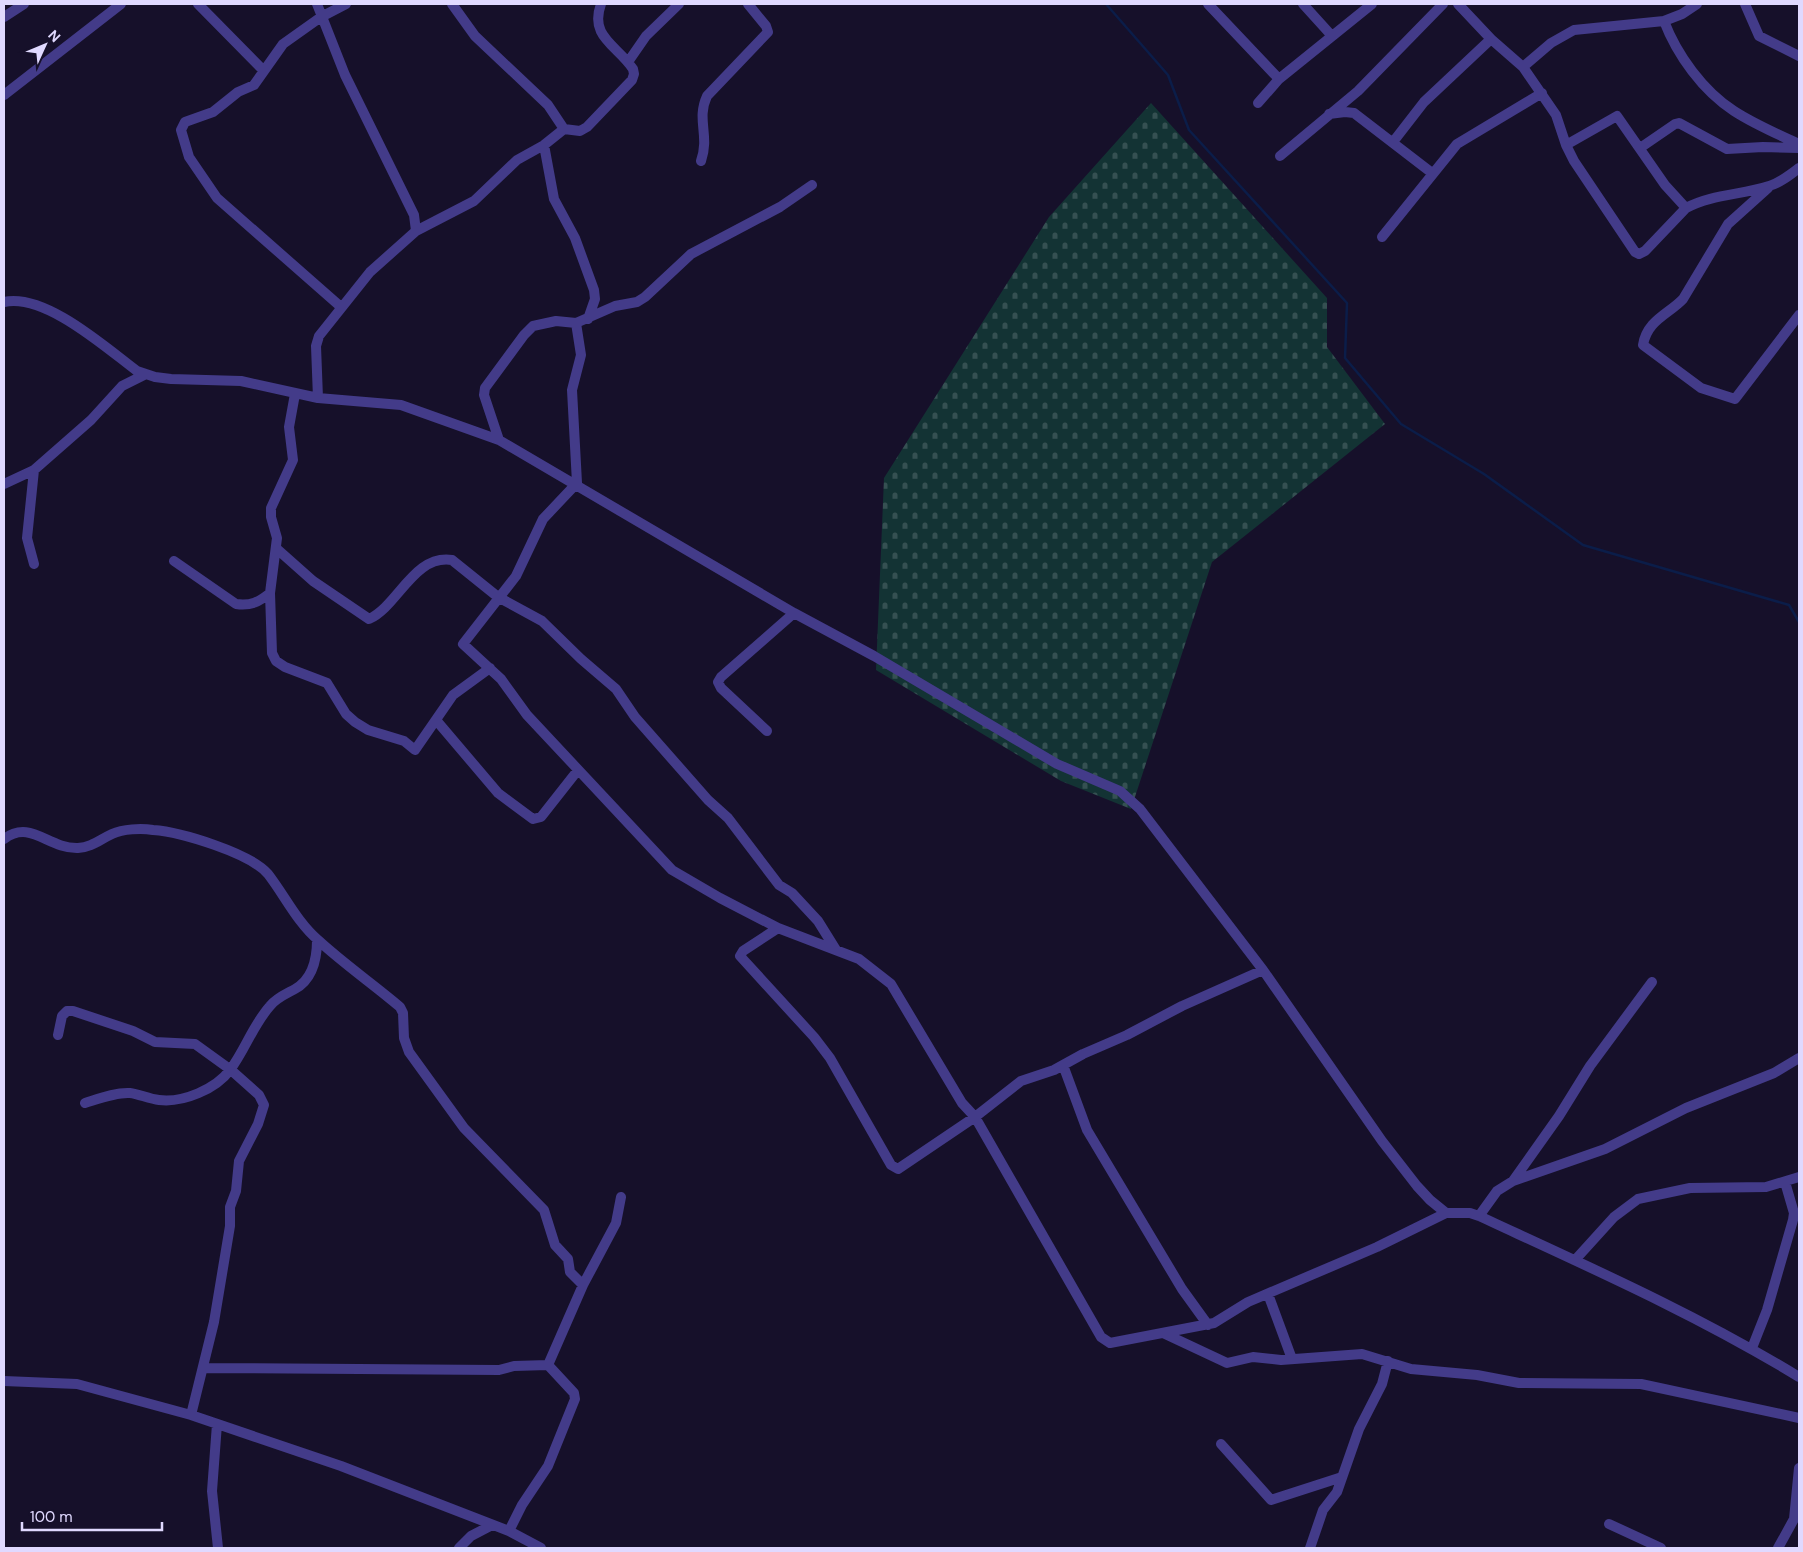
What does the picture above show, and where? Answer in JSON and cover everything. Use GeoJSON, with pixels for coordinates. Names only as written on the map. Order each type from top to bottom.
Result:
{"type":"FeatureCollection","features":[{"type":"Feature","properties":{"kind":"street"},"geometry":{"type":"LineString","coordinates":[[4,17],[24,4]]}},
{"type":"Feature","properties":{"kind":"street"},"geometry":{"type":"LineString","coordinates":[[4,95],[121,4]]}},
{"type":"Feature","properties":{"kind":"street"},"geometry":{"type":"LineString","coordinates":[[198,4],[264,71]]}},
{"type":"Feature","properties":{"kind":"street"},"geometry":{"type":"LineString","coordinates":[[317,4],[320,17],[349,84],[414,215],[416,231]]}},
{"type":"Feature","properties":{"kind":"street"},"geometry":{"type":"LineString","coordinates":[[341,307],[217,198],[185,148],[182,125],[213,112],[238,92],[254,84],[283,44],[320,17],[346,4]]}},
{"type":"Feature","properties":{"kind":"street"},"geometry":{"type":"LineString","coordinates":[[452,4],[476,36],[548,105],[564,129]]}},
{"type":"Feature","properties":{"kind":"street"},"geometry":{"type":"LineString","coordinates":[[318,398],[316,346],[318,336],[377,264],[416,231],[466,207],[488,190],[517,160],[544,145],[564,129],[580,131],[632,80],[634,74],[628,62],[600,33],[597,26],[597,14],[601,4]]}},
{"type":"Feature","properties":{"kind":"street"},"geometry":{"type":"LineString","coordinates":[[628,62],[646,36],[679,4]]}},
{"type":"Feature","properties":{"kind":"street"},"geometry":{"type":"LineString","coordinates":[[700,161],[706,141],[702,106],[707,96],[768,32],[766,26],[748,4]]}},
{"type":"Feature","properties":{"kind":"street"},"geometry":{"type":"LineString","coordinates":[[1208,4],[1279,79]]}},
{"type":"Feature","properties":{"kind":"street"},"geometry":{"type":"LineString","coordinates":[[1303,4],[1332,36]]}},
{"type":"Feature","properties":{"kind":"street"},"geometry":{"type":"LineString","coordinates":[[1258,103],[1279,79],[1372,4]]}},
{"type":"Feature","properties":{"kind":"street"},"geometry":{"type":"LineString","coordinates":[[1280,156],[1363,86],[1443,4]]}},
{"type":"Feature","properties":{"kind":"street"},"geometry":{"type":"LineString","coordinates":[[1458,4],[1523,67],[1542,93],[1556,115],[1566,145],[1601,204],[1635,252],[1639,254],[1645,251],[1686,208],[1717,196],[1769,186]]}},
{"type":"Feature","properties":{"kind":"street"},"geometry":{"type":"LineString","coordinates":[[1523,67],[1551,43],[1574,30],[1664,21],[1682,14],[1697,4]]}},
{"type":"Feature","properties":{"kind":"street"},"geometry":{"type":"LineString","coordinates":[[1745,4],[1759,36],[1799,56]]}},
{"type":"Feature","properties":{"kind":"street"},"geometry":{"type":"LineString","coordinates":[[1664,21],[1677,50],[1716,97],[1752,122],[1799,144]]}},
{"type":"Feature","properties":{"kind":"street"},"geometry":{"type":"LineString","coordinates":[[1393,142],[1424,102],[1491,38]]}},
{"type":"Feature","properties":{"kind":"street"},"geometry":{"type":"LineString","coordinates":[[1382,237],[1432,173],[1464,139],[1542,93]]}},
{"type":"Feature","properties":{"kind":"street"},"geometry":{"type":"LineString","coordinates":[[1328,114],[1354,113],[1432,173]]}},
{"type":"Feature","properties":{"kind":"street"},"geometry":{"type":"LineString","coordinates":[[1566,145],[1617,116],[1665,185],[1686,208]]}},
{"type":"Feature","properties":{"kind":"street"},"geometry":{"type":"LineString","coordinates":[[1640,148],[1680,123],[1727,149],[1763,146],[1799,148]]}},
{"type":"Feature","properties":{"kind":"street"},"geometry":{"type":"LineString","coordinates":[[544,145],[554,198],[575,238],[594,290],[595,299],[588,319]]}},
{"type":"Feature","properties":{"kind":"street"},"geometry":{"type":"LineString","coordinates":[[1799,168],[1769,186],[1728,224],[1683,299],[1677,306],[1659,317],[1644,339],[1643,345],[1701,388],[1735,399],[1799,315]]}},
{"type":"Feature","properties":{"kind":"street"},"geometry":{"type":"LineString","coordinates":[[499,440],[484,395],[490,380],[533,326],[556,321],[576,323],[616,306],[637,302],[645,297],[691,254],[780,207],[812,185]]}},
{"type":"Feature","properties":{"kind":"street"},"geometry":{"type":"LineString","coordinates":[[4,302],[17,300],[51,312],[78,328],[137,371],[146,374],[171,378],[241,381],[318,398],[401,405],[499,440],[576,483],[794,613],[874,656],[1056,764],[1128,796],[1140,809],[1263,970],[1382,1141],[1430,1200],[1446,1213]]}},
{"type":"Feature","properties":{"kind":"street"},"geometry":{"type":"LineString","coordinates":[[576,323],[581,355],[572,390],[576,483],[542,519],[516,576],[498,596],[463,644],[490,668],[527,715],[672,870],[720,898],[778,928],[859,959],[891,984],[962,1102],[975,1117],[1101,1337],[1110,1344],[1208,1325],[1248,1302],[1377,1247],[1446,1213],[1470,1213],[1575,1260],[1752,1348],[1799,1377]]}},
{"type":"Feature","properties":{"kind":"street"},"geometry":{"type":"LineString","coordinates":[[4,484],[34,470],[91,420],[122,386],[146,374]]}},
{"type":"Feature","properties":{"kind":"street"},"geometry":{"type":"LineString","coordinates":[[295,394],[288,426],[293,460],[271,508],[271,517],[276,530],[276,549],[270,593],[270,643],[276,661],[327,683],[346,714],[355,722],[368,730],[404,741],[414,750],[453,695],[490,668]]}},
{"type":"Feature","properties":{"kind":"street"},"geometry":{"type":"LineString","coordinates":[[34,470],[27,538],[34,564]]}},
{"type":"Feature","properties":{"kind":"street"},"geometry":{"type":"LineString","coordinates":[[276,549],[313,581],[369,619],[391,603],[417,572],[445,559],[452,560],[498,596],[542,621],[581,659],[616,689],[635,717],[708,800],[728,818],[779,884],[792,893],[818,921],[836,950]]}},
{"type":"Feature","properties":{"kind":"street"},"geometry":{"type":"LineString","coordinates":[[174,561],[236,604],[247,605],[260,602],[270,593]]}},
{"type":"Feature","properties":{"kind":"street"},"geometry":{"type":"LineString","coordinates":[[767,731],[720,688],[718,682],[794,613]]}},
{"type":"Feature","properties":{"kind":"street"},"geometry":{"type":"LineString","coordinates":[[436,720],[498,793],[533,819],[541,817],[578,770]]}},
{"type":"Feature","properties":{"kind":"street"},"geometry":{"type":"LineString","coordinates":[[4,839],[11,834],[28,831],[59,846],[75,848],[90,847],[112,834],[123,831],[152,830],[207,842],[258,865],[267,874],[301,923],[317,940],[400,1007],[403,1014],[404,1038],[409,1052],[464,1128],[544,1210],[554,1245],[568,1259],[570,1272],[583,1285]]}},
{"type":"Feature","properties":{"kind":"street"},"geometry":{"type":"LineString","coordinates":[[778,928],[742,952],[740,956],[814,1037],[830,1058],[891,1165],[898,1169],[975,1117],[1014,1085],[1128,1035],[1182,1006],[1263,970]]}},
{"type":"Feature","properties":{"kind":"street"},"geometry":{"type":"LineString","coordinates":[[85,1102],[124,1093],[160,1100],[190,1096],[215,1085],[231,1070],[251,1033],[270,1005],[302,984],[307,978],[317,956],[317,940]]}},
{"type":"Feature","properties":{"kind":"street"},"geometry":{"type":"LineString","coordinates":[[1513,1181],[1559,1116],[1590,1066],[1652,982]]}},
{"type":"Feature","properties":{"kind":"street"},"geometry":{"type":"LineString","coordinates":[[58,1035],[62,1016],[67,1011],[73,1011],[133,1031],[155,1042],[195,1044],[231,1070],[259,1095],[264,1104],[258,1124],[239,1161],[236,1191],[230,1207],[230,1226],[214,1322],[191,1415]]}},
{"type":"Feature","properties":{"kind":"street"},"geometry":{"type":"LineString","coordinates":[[1479,1216],[1497,1191],[1513,1181],[1605,1149],[1686,1108],[1774,1073],[1799,1058]]}},
{"type":"Feature","properties":{"kind":"street"},"geometry":{"type":"LineString","coordinates":[[1063,1065],[1087,1130],[1182,1288],[1208,1325]]}},
{"type":"Feature","properties":{"kind":"street"},"geometry":{"type":"LineString","coordinates":[[1575,1260],[1614,1217],[1638,1199],[1672,1190],[1713,1187],[1756,1188],[1799,1177]]}},
{"type":"Feature","properties":{"kind":"street"},"geometry":{"type":"LineString","coordinates":[[1752,1348],[1767,1310],[1793,1220],[1794,1213],[1785,1182]]}},
{"type":"Feature","properties":{"kind":"street"},"geometry":{"type":"LineString","coordinates":[[548,1365],[583,1285],[616,1223],[621,1197]]}},
{"type":"Feature","properties":{"kind":"street"},"geometry":{"type":"LineString","coordinates":[[1268,1294],[1292,1358]]}},
{"type":"Feature","properties":{"kind":"street"},"geometry":{"type":"LineString","coordinates":[[1163,1334],[1221,1362],[1236,1362],[1253,1357],[1281,1360],[1362,1354],[1411,1369],[1477,1375],[1531,1384],[1641,1384],[1799,1418]]}},
{"type":"Feature","properties":{"kind":"street"},"geometry":{"type":"LineString","coordinates":[[1310,1548],[1323,1510],[1337,1492],[1359,1428],[1382,1384],[1388,1361]]}},
{"type":"Feature","properties":{"kind":"street"},"geometry":{"type":"LineString","coordinates":[[204,1368],[499,1370],[514,1366],[548,1365],[574,1393],[575,1399],[548,1466],[522,1505],[509,1531]]}},
{"type":"Feature","properties":{"kind":"street"},"geometry":{"type":"LineString","coordinates":[[4,1381],[77,1384],[191,1415],[341,1466],[509,1531],[542,1548]]}},
{"type":"Feature","properties":{"kind":"street"},"geometry":{"type":"LineString","coordinates":[[217,1424],[212,1491],[218,1548]]}},
{"type":"Feature","properties":{"kind":"street"},"geometry":{"type":"LineString","coordinates":[[1220,1444],[1271,1500],[1342,1478]]}},
{"type":"Feature","properties":{"kind":"street"},"geometry":{"type":"LineString","coordinates":[[1778,1548],[1798,1509],[1795,1494],[1799,1468]]}},
{"type":"Feature","properties":{"kind":"street"},"geometry":{"type":"LineString","coordinates":[[1609,1524],[1661,1548]]}},
{"type":"Feature","properties":{"kind":"street"},"geometry":{"type":"LineString","coordinates":[[459,1548],[471,1536],[492,1525]]}},
{"type":"Feature","properties":{"kind":"green space"},"geometry":{"type":"Polygon","coordinates":[[[1151,103],[1327,298],[1327,347],[1385,424],[1212,562],[1131,809],[1061,781],[876,670],[884,478],[1049,217],[1151,103]]]}},
{"type":"Feature","properties":{"kind":"waterway"},"geometry":{"type":"LineString","coordinates":[[1106,4],[1168,75],[1189,130],[1347,303],[1345,358],[1401,424],[1484,474],[1583,545],[1789,605],[1799,622]]}}]}
